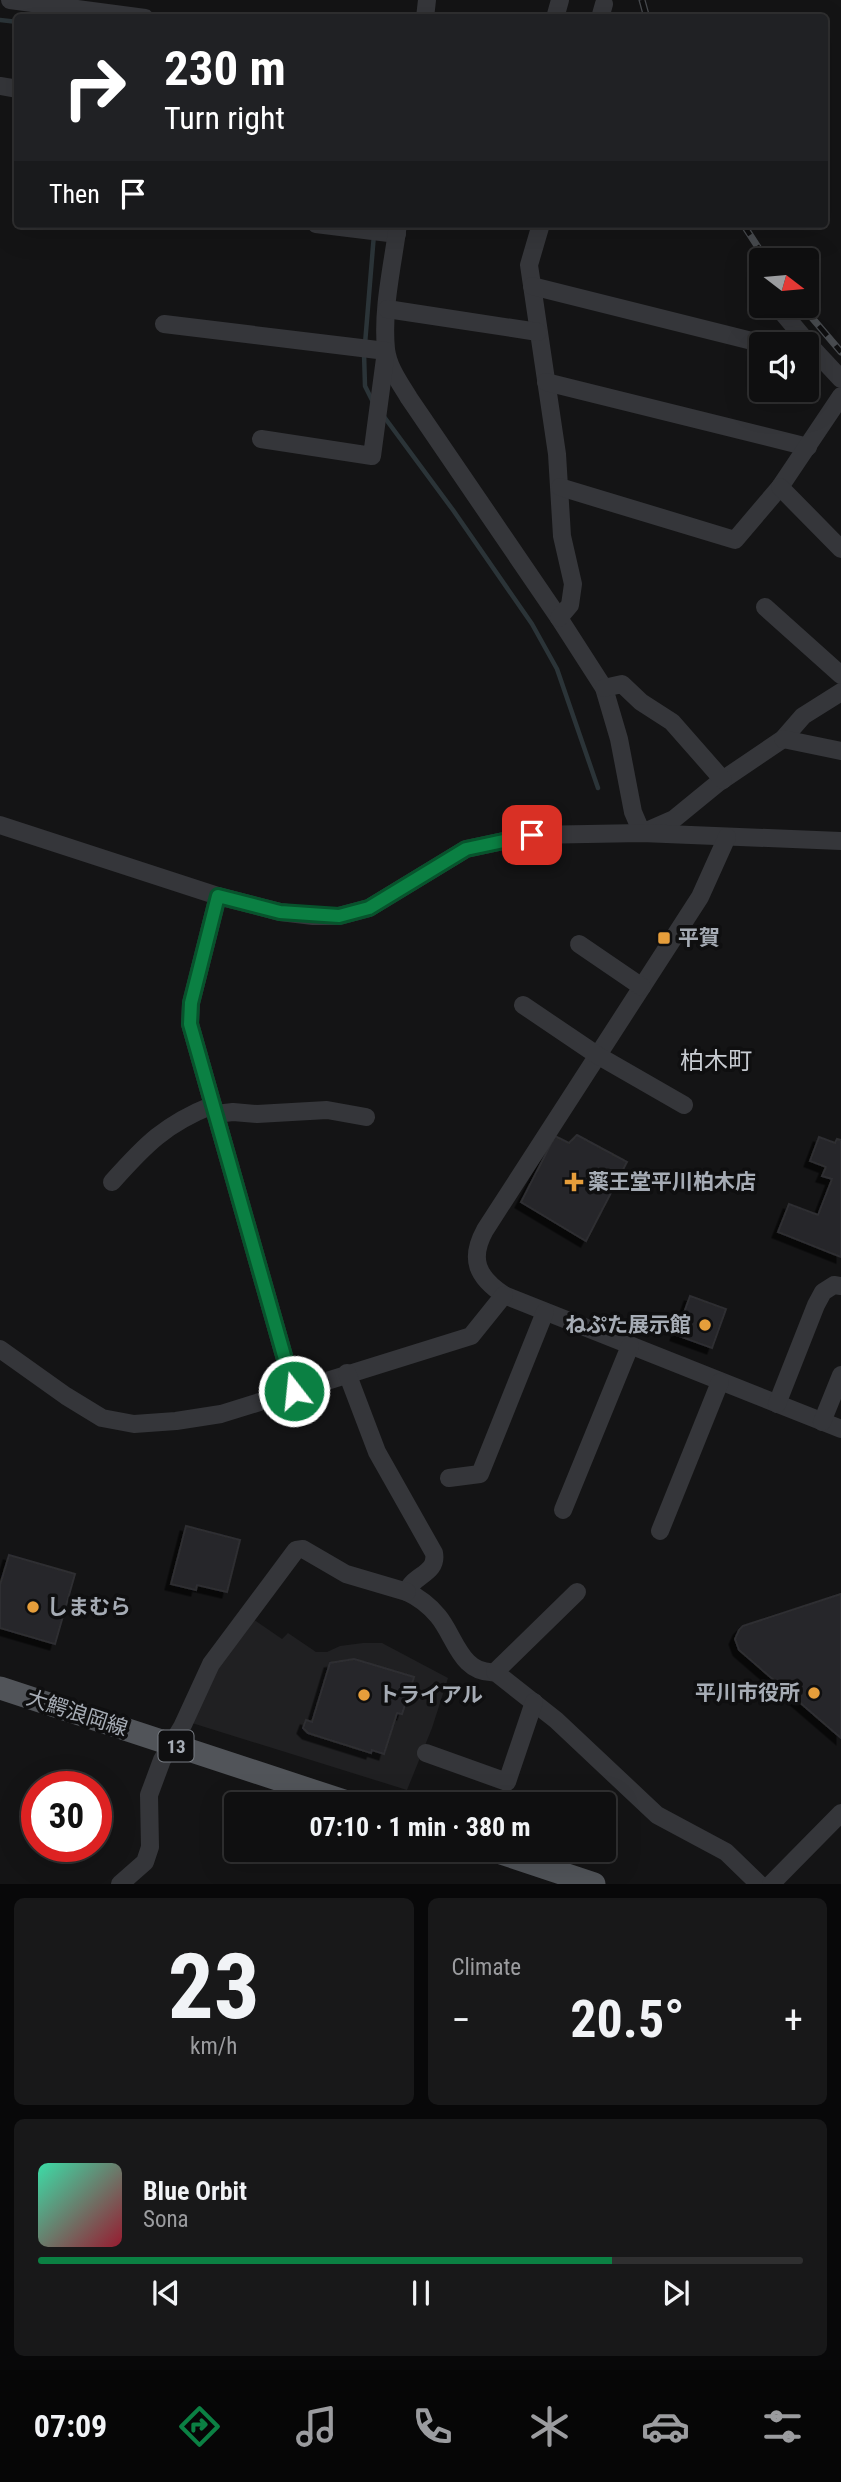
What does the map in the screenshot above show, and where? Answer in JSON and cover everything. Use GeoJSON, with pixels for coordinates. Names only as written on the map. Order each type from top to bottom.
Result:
{"type":"FeatureCollection","features":[{"type":"Feature","properties":{"kind":"main road","name":"大鰐浪岡線"},"geometry":{"type":"LineString","coordinates":[[0,1688],[316,1792]]}},
{"type":"Feature","properties":{"kind":"main road"},"geometry":{"type":"LineString","coordinates":[[528,1862],[594,1884]]}},
{"type":"Feature","properties":{"kind":"street"},"geometry":{"type":"LineString","coordinates":[[10,0],[115,14]]}},
{"type":"Feature","properties":{"kind":"street"},"geometry":{"type":"LineString","coordinates":[[540,228],[529,265],[560,487],[562,536],[573,584],[570,605],[559,618]]}},
{"type":"Feature","properties":{"kind":"street"},"geometry":{"type":"LineString","coordinates":[[261,439],[372,456],[386,351],[387,309],[397,229]]}},
{"type":"Feature","properties":{"kind":"street"},"geometry":{"type":"LineString","coordinates":[[531,286],[749,340]]}},
{"type":"Feature","properties":{"kind":"street"},"geometry":{"type":"LineString","coordinates":[[387,309],[538,332]]}},
{"type":"Feature","properties":{"kind":"street"},"geometry":{"type":"LineString","coordinates":[[164,324],[386,351]]}},
{"type":"Feature","properties":{"kind":"street"},"geometry":{"type":"LineString","coordinates":[[386,351],[409,398],[604,688],[619,739],[633,812],[642,833]]}},
{"type":"Feature","properties":{"kind":"street"},"geometry":{"type":"LineString","coordinates":[[819,359],[841,379]]}},
{"type":"Feature","properties":{"kind":"street"},"geometry":{"type":"LineString","coordinates":[[546,382],[808,447]]}},
{"type":"Feature","properties":{"kind":"street"},"geometry":{"type":"LineString","coordinates":[[560,487],[735,540],[780,487],[841,396]]}},
{"type":"Feature","properties":{"kind":"street"},"geometry":{"type":"LineString","coordinates":[[780,487],[841,549]]}},
{"type":"Feature","properties":{"kind":"street"},"geometry":{"type":"LineString","coordinates":[[765,607],[841,675]]}},
{"type":"Feature","properties":{"kind":"street"},"geometry":{"type":"LineString","coordinates":[[604,688],[622,684],[641,702],[672,722],[723,780]]}},
{"type":"Feature","properties":{"kind":"street"},"geometry":{"type":"LineString","coordinates":[[642,833],[674,819],[723,780],[783,740],[803,716],[841,692]]}},
{"type":"Feature","properties":{"kind":"street"},"geometry":{"type":"LineString","coordinates":[[783,740],[841,751]]}},
{"type":"Feature","properties":{"kind":"street"},"geometry":{"type":"LineString","coordinates":[[0,825],[218,896],[280,912],[339,916],[369,908],[466,849],[532,835],[642,833],[841,841]]}},
{"type":"Feature","properties":{"kind":"street"},"geometry":{"type":"LineString","coordinates":[[727,837],[701,897],[504,1197],[477,1244],[476,1263],[489,1285],[503,1295],[841,1429]]}},
{"type":"Feature","properties":{"kind":"street"},"geometry":{"type":"LineString","coordinates":[[218,896],[191,1003],[190,1024],[294,1391]]}},
{"type":"Feature","properties":{"kind":"street"},"geometry":{"type":"LineString","coordinates":[[579,944],[642,987]]}},
{"type":"Feature","properties":{"kind":"street"},"geometry":{"type":"LineString","coordinates":[[523,1005],[597,1055],[684,1105]]}},
{"type":"Feature","properties":{"kind":"street"},"geometry":{"type":"LineString","coordinates":[[111,1182],[147,1143],[190,1114],[214,1110],[257,1114],[327,1110],[366,1116]]}},
{"type":"Feature","properties":{"kind":"street"},"geometry":{"type":"LineString","coordinates":[[777,1404],[823,1292],[834,1284],[841,1286]]}},
{"type":"Feature","properties":{"kind":"street"},"geometry":{"type":"LineString","coordinates":[[0,1349],[102,1418],[134,1424],[176,1421],[221,1414],[471,1336],[503,1295]]}},
{"type":"Feature","properties":{"kind":"street"},"geometry":{"type":"LineString","coordinates":[[449,1478],[480,1474],[545,1312]]}},
{"type":"Feature","properties":{"kind":"street"},"geometry":{"type":"LineString","coordinates":[[563,1510],[629,1346]]}},
{"type":"Feature","properties":{"kind":"street"},"geometry":{"type":"LineString","coordinates":[[348,1373],[377,1452],[434,1553],[432,1569],[410,1584],[407,1592]]}},
{"type":"Feature","properties":{"kind":"street"},"geometry":{"type":"LineString","coordinates":[[822,1422],[841,1375]]}},
{"type":"Feature","properties":{"kind":"street"},"geometry":{"type":"LineString","coordinates":[[660,1531],[720,1382]]}},
{"type":"Feature","properties":{"kind":"street"},"geometry":{"type":"LineString","coordinates":[[120,1884],[145,1862],[150,1847],[149,1795],[162,1760],[211,1664],[296,1550],[303,1549],[346,1574],[407,1592],[423,1600],[440,1618],[463,1659],[488,1672],[495,1672],[556,1720],[657,1815],[726,1852],[759,1884]]}},
{"type":"Feature","properties":{"kind":"street"},"geometry":{"type":"LineString","coordinates":[[495,1672],[577,1592]]}},
{"type":"Feature","properties":{"kind":"street"},"geometry":{"type":"LineString","coordinates":[[426,1754],[507,1782],[534,1702]]}},
{"type":"Feature","properties":{"kind":"street"},"geometry":{"type":"LineString","coordinates":[[771,1884],[841,1813]]}},
{"type":"Feature","properties":{"kind":"shaded area"},"geometry":{"type":"Polygon","coordinates":[[[253,1619],[282,1639],[288,1633],[316,1652],[327,1652],[340,1646],[382,1643],[448,1678],[432,1728],[407,1790],[192,1723],[213,1669],[253,1619]]]}},
{"type":"Feature","properties":{"kind":"building","name":"薬王堂平川柏木店"},"geometry":{"type":"Polygon","coordinates":[[[577,1135],[627,1162],[586,1241],[521,1202],[555,1136],[569,1143],[577,1135]]]}},
{"type":"Feature","properties":{"kind":"building"},"geometry":{"type":"Polygon","coordinates":[[[819,1137],[835,1143],[837,1139],[841,1140],[841,1257],[778,1232],[789,1204],[818,1215],[832,1179],[822,1176],[826,1167],[810,1161],[819,1137]]]}},
{"type":"Feature","properties":{"kind":"building"},"geometry":{"type":"Polygon","coordinates":[[[690,1296],[726,1309],[712,1348],[676,1335],[690,1296]]]}},
{"type":"Feature","properties":{"kind":"building"},"geometry":{"type":"Polygon","coordinates":[[[186,1526],[240,1540],[227,1592],[197,1585],[196,1590],[171,1584],[186,1526]]]}},
{"type":"Feature","properties":{"kind":"building","name":"しまむら"},"geometry":{"type":"Polygon","coordinates":[[[9,1555],[75,1574],[55,1644],[0,1628],[0,1585],[9,1555]]]}},
{"type":"Feature","properties":{"kind":"building","name":"平川市役所"},"geometry":{"type":"Polygon","coordinates":[[[841,1594],[841,1738],[739,1650],[735,1639],[743,1626],[841,1594]]]}},
{"type":"Feature","properties":{"kind":"building","name":"トライアル"},"geometry":{"type":"Polygon","coordinates":[[[354,1659],[414,1677],[402,1714],[397,1713],[384,1754],[372,1750],[371,1753],[308,1733],[303,1728],[306,1720],[312,1722],[330,1663],[354,1659]]]}},
{"type":"Feature","properties":{"kind":"waterway"},"geometry":{"type":"LineString","coordinates":[[0,20],[14,22]]}},
{"type":"Feature","properties":{"kind":"waterway"},"geometry":{"type":"LineString","coordinates":[[365,344],[374,234]]}},
{"type":"Feature","properties":{"kind":"waterway"},"geometry":{"type":"LineString","coordinates":[[364,353],[365,386],[373,402]]}},
{"type":"Feature","properties":{"kind":"waterway"},"geometry":{"type":"LineString","coordinates":[[382,414],[532,624],[557,669],[598,788]]}},
{"type":"Feature","properties":{"kind":"railway"},"geometry":{"type":"LineString","coordinates":[[642,0],[646,14]]}},
{"type":"Feature","properties":{"kind":"railway"},"geometry":{"type":"LineString","coordinates":[[746,228],[759,248]]}},
{"type":"Feature","properties":{"kind":"railway"},"geometry":{"type":"LineString","coordinates":[[812,318],[841,352]]}},
{"type":"Feature","properties":{"kind":"place","name":"平賀"},"geometry":{"type":"Point","coordinates":[664,938]}},
{"type":"Feature","properties":{"kind":"place","name":"薬王堂平川柏木店"},"geometry":{"type":"Point","coordinates":[574,1182]}},
{"type":"Feature","properties":{"kind":"place","name":"ねぷた展示館"},"geometry":{"type":"Point","coordinates":[705,1325]}},
{"type":"Feature","properties":{"kind":"place","name":"しまむら"},"geometry":{"type":"Point","coordinates":[33,1607]}},
{"type":"Feature","properties":{"kind":"place","name":"平川市役所"},"geometry":{"type":"Point","coordinates":[814,1693]}},
{"type":"Feature","properties":{"kind":"place","name":"トライアル"},"geometry":{"type":"Point","coordinates":[364,1695]}},
{"type":"Feature","properties":{"kind":"district","name":"柏木町"},"geometry":{"type":"Point","coordinates":[716,1061]}},
{"type":"Feature","properties":{"kind":"route"},"geometry":{"type":"LineString","coordinates":[[294,1391],[190,1024],[191,1003],[218,896],[280,912],[339,916],[369,908],[466,849],[532,835]]}}]}
